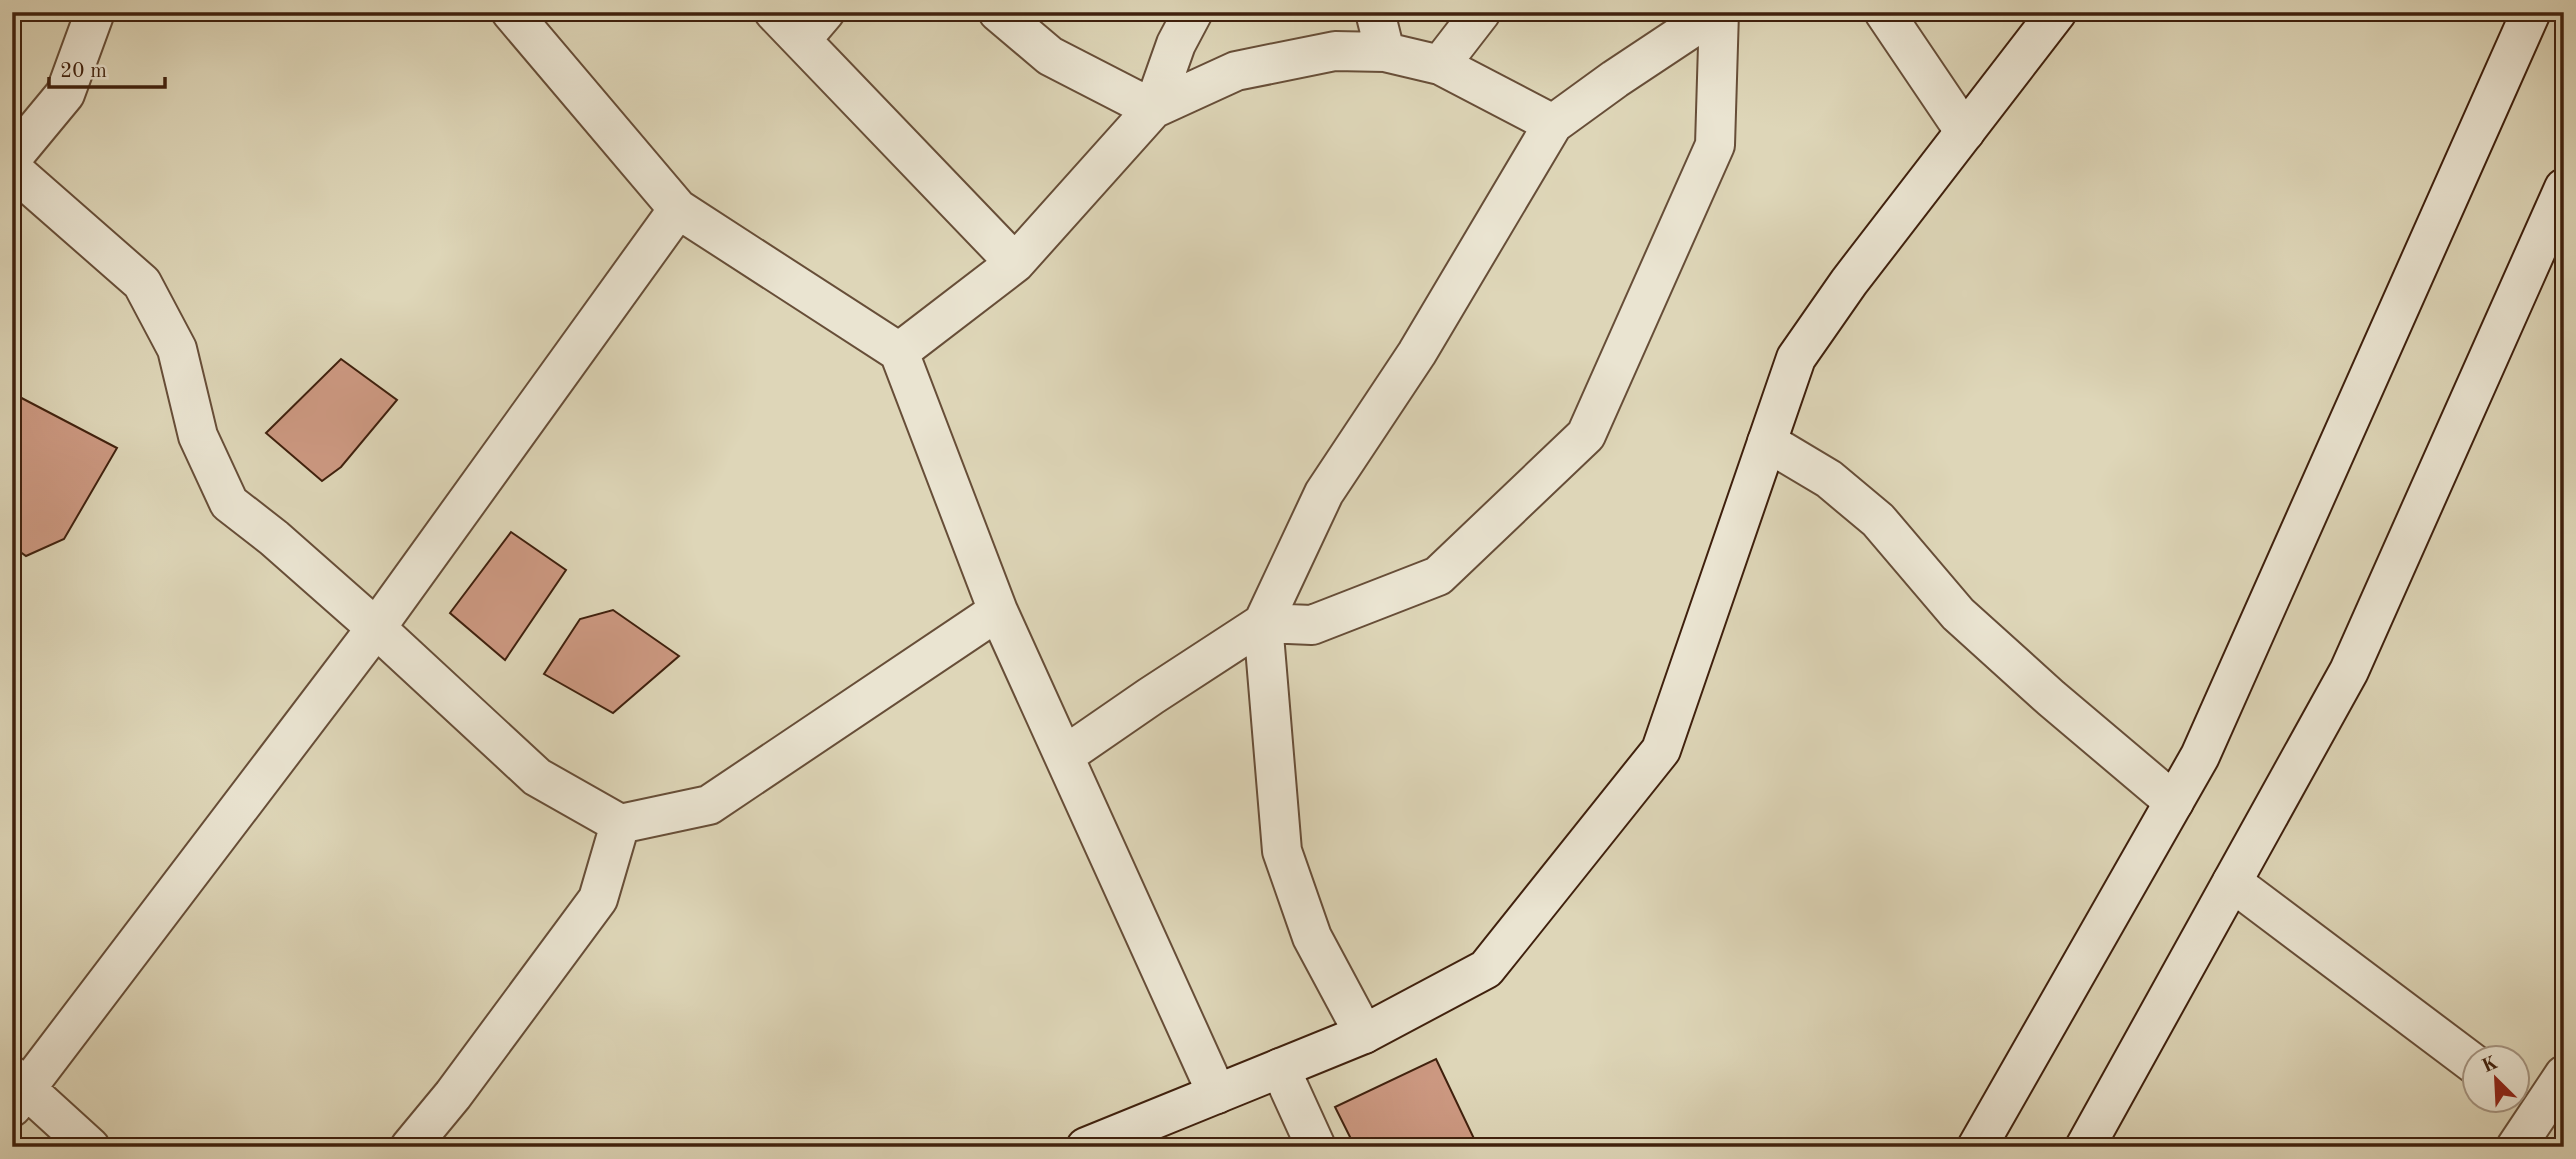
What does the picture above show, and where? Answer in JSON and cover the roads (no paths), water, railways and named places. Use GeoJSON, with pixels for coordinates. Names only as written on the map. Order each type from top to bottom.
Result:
{"type":"FeatureCollection","features":[{"type":"Feature","properties":{"kind":"street"},"geometry":{"type":"LineString","coordinates":[[12,158],[65,94],[95,12]]}},
{"type":"Feature","properties":{"kind":"street"},"geometry":{"type":"LineString","coordinates":[[510,12],[678,209],[899,352],[998,611],[1217,1094]]}},
{"type":"Feature","properties":{"kind":"street"},"geometry":{"type":"LineString","coordinates":[[774,12],[813,26],[1015,263]]}},
{"type":"Feature","properties":{"kind":"street"},"geometry":{"type":"LineString","coordinates":[[998,12],[1049,56],[1153,109]]}},
{"type":"Feature","properties":{"kind":"street"},"geometry":{"type":"LineString","coordinates":[[899,352],[1015,263],[1153,109],[1176,44],[1193,12]]}},
{"type":"Feature","properties":{"kind":"street"},"geometry":{"type":"LineString","coordinates":[[1375,12],[1385,52]]}},
{"type":"Feature","properties":{"kind":"street"},"geometry":{"type":"LineString","coordinates":[[1440,65],[1481,12]]}},
{"type":"Feature","properties":{"kind":"street"},"geometry":{"type":"LineString","coordinates":[[1363,1034],[1312,937],[1282,851],[1263,623],[1324,493],[1417,353],[1553,124],[1615,79],[1718,12]]}},
{"type":"Feature","properties":{"kind":"street"},"geometry":{"type":"LineString","coordinates":[[1064,756],[1263,623],[1312,625],[1437,576],[1586,435],[1715,145],[1718,12]]}},
{"type":"Feature","properties":{"kind":"street"},"geometry":{"type":"LineString","coordinates":[[1884,12],[1965,132]]}},
{"type":"Feature","properties":{"kind":"street"},"geometry":{"type":"LineString","coordinates":[[1086,1147],[1363,1034],[1486,969],[1661,750],[1797,358],[1849,282],[2057,12]]}},
{"type":"Feature","properties":{"kind":"street"},"geometry":{"type":"LineString","coordinates":[[1977,1147],[2200,756],[2531,12]]}},
{"type":"Feature","properties":{"kind":"street"},"geometry":{"type":"LineString","coordinates":[[1153,109],[1236,71],[1335,51],[1385,52],[1440,65],[1553,124]]}},
{"type":"Feature","properties":{"kind":"street"},"geometry":{"type":"LineString","coordinates":[[12,169],[142,283],[177,349],[198,436],[229,503],[274,538],[376,628],[537,776],[620,824],[709,805],[998,611]]}},
{"type":"Feature","properties":{"kind":"street"},"geometry":{"type":"LineString","coordinates":[[2085,1147],[2349,671],[2561,203]]}},
{"type":"Feature","properties":{"kind":"street"},"geometry":{"type":"LineString","coordinates":[[90,1147],[17,1091],[376,628],[678,209]]}},
{"type":"Feature","properties":{"kind":"street"},"geometry":{"type":"LineString","coordinates":[[1767,442],[1829,479],[1878,520],[1958,614],[2051,698],[2174,802]]}},
{"type":"Feature","properties":{"kind":"street"},"geometry":{"type":"LineString","coordinates":[[410,1147],[453,1095],[598,899],[620,824]]}},
{"type":"Feature","properties":{"kind":"street"},"geometry":{"type":"LineString","coordinates":[[2232,882],[2460,1053]]}},
{"type":"Feature","properties":{"kind":"street"},"geometry":{"type":"LineString","coordinates":[[1280,1068],[1316,1147]]}},
{"type":"Feature","properties":{"kind":"street"},"geometry":{"type":"LineString","coordinates":[[2530,1101],[2564,1075]]}},
{"type":"Feature","properties":{"kind":"street"},"geometry":{"type":"LineString","coordinates":[[2516,1147],[2525,1114]]}}]}
